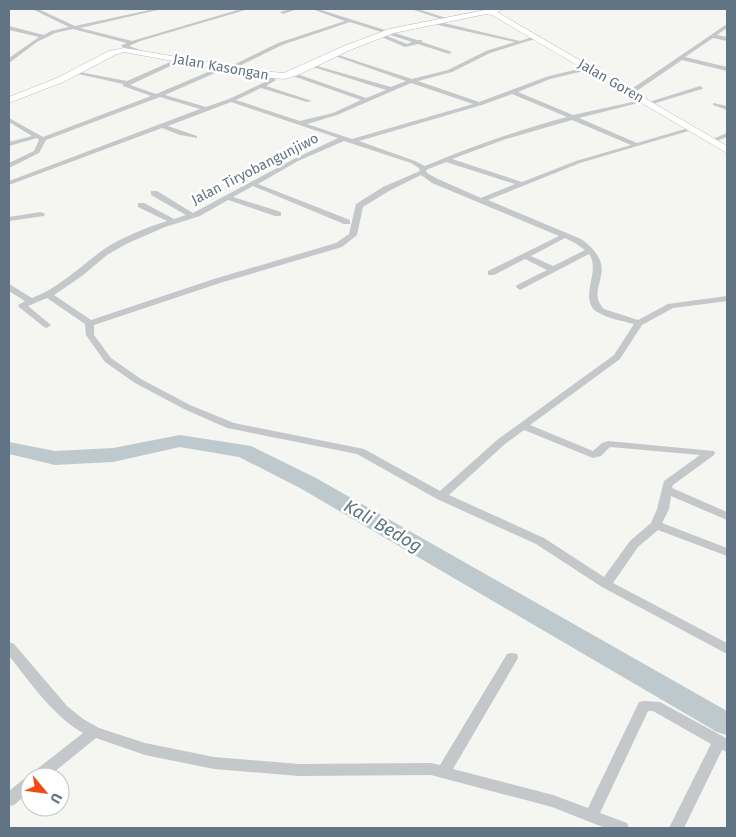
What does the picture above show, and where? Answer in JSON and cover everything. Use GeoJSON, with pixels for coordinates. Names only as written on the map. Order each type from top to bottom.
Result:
{"type":"FeatureCollection","features":[{"type":"Feature","properties":{"kind":"main road","name":"Jalan Kasongan"},"geometry":{"type":"LineString","coordinates":[[9,100],[76,72],[112,53],[124,50],[225,68],[265,81],[290,75],[334,54],[388,32],[493,11]]}},
{"type":"Feature","properties":{"kind":"main road","name":"Jalan Goren"},"geometry":{"type":"LineString","coordinates":[[493,11],[624,88],[634,91],[646,102],[727,150]]}},
{"type":"Feature","properties":{"kind":"street"},"geometry":{"type":"LineString","coordinates":[[34,9],[71,27],[131,42]]}},
{"type":"Feature","properties":{"kind":"street"},"geometry":{"type":"LineString","coordinates":[[9,61],[43,36],[71,27],[160,9]]}},
{"type":"Feature","properties":{"kind":"street"},"geometry":{"type":"LineString","coordinates":[[112,53],[131,42],[246,9]]}},
{"type":"Feature","properties":{"kind":"street"},"geometry":{"type":"LineString","coordinates":[[283,12],[295,9]]}},
{"type":"Feature","properties":{"kind":"street"},"geometry":{"type":"LineString","coordinates":[[314,9],[420,41],[449,52]]}},
{"type":"Feature","properties":{"kind":"street"},"geometry":{"type":"LineString","coordinates":[[414,9],[446,19]]}},
{"type":"Feature","properties":{"kind":"street"},"geometry":{"type":"LineString","coordinates":[[9,144],[41,138],[158,96],[280,44],[349,21]]}},
{"type":"Feature","properties":{"kind":"street"},"geometry":{"type":"LineString","coordinates":[[431,22],[520,42]]}},
{"type":"Feature","properties":{"kind":"street"},"geometry":{"type":"LineString","coordinates":[[634,91],[727,26]]}},
{"type":"Feature","properties":{"kind":"street"},"geometry":{"type":"LineString","coordinates":[[10,29],[43,36]]}},
{"type":"Feature","properties":{"kind":"street"},"geometry":{"type":"LineString","coordinates":[[305,29],[317,32]]}},
{"type":"Feature","properties":{"kind":"street"},"geometry":{"type":"LineString","coordinates":[[379,35],[407,46],[420,41]]}},
{"type":"Feature","properties":{"kind":"street"},"geometry":{"type":"LineString","coordinates":[[712,36],[727,39]]}},
{"type":"Feature","properties":{"kind":"street"},"geometry":{"type":"LineString","coordinates":[[301,123],[336,114],[410,81],[450,71],[488,52],[538,37]]}},
{"type":"Feature","properties":{"kind":"street"},"geometry":{"type":"LineString","coordinates":[[124,45],[124,47],[141,52]]}},
{"type":"Feature","properties":{"kind":"street"},"geometry":{"type":"LineString","coordinates":[[334,54],[480,104]]}},
{"type":"Feature","properties":{"kind":"street"},"geometry":{"type":"LineString","coordinates":[[682,58],[727,70]]}},
{"type":"Feature","properties":{"kind":"street"},"geometry":{"type":"LineString","coordinates":[[179,60],[124,85],[206,109]]}},
{"type":"Feature","properties":{"kind":"street"},"geometry":{"type":"LineString","coordinates":[[312,65],[390,90]]}},
{"type":"Feature","properties":{"kind":"street","name":"Jalan Tiryobangunjiwo"},"geometry":{"type":"LineString","coordinates":[[31,301],[48,295],[79,274],[104,253],[141,233],[192,215],[228,198],[296,160],[348,139],[480,104],[548,78],[590,68]]}},
{"type":"Feature","properties":{"kind":"street"},"geometry":{"type":"LineString","coordinates":[[76,72],[128,83]]}},
{"type":"Feature","properties":{"kind":"street"},"geometry":{"type":"LineString","coordinates":[[290,75],[366,100]]}},
{"type":"Feature","properties":{"kind":"street"},"geometry":{"type":"LineString","coordinates":[[9,183],[230,100],[265,81],[309,101]]}},
{"type":"Feature","properties":{"kind":"street"},"geometry":{"type":"LineString","coordinates":[[90,323],[208,284],[338,245],[353,235],[359,206],[363,202],[423,170],[472,147],[575,117],[700,88]]}},
{"type":"Feature","properties":{"kind":"street"},"geometry":{"type":"LineString","coordinates":[[513,92],[637,145]]}},
{"type":"Feature","properties":{"kind":"street"},"geometry":{"type":"LineString","coordinates":[[230,100],[413,162],[423,170],[428,178],[586,246],[597,261],[598,266],[593,288],[596,307],[601,311],[639,323]]}},
{"type":"Feature","properties":{"kind":"street"},"geometry":{"type":"LineString","coordinates":[[715,104],[727,108]]}},
{"type":"Feature","properties":{"kind":"street"},"geometry":{"type":"LineString","coordinates":[[9,120],[41,138]]}},
{"type":"Feature","properties":{"kind":"street"},"geometry":{"type":"LineString","coordinates":[[162,126],[186,136],[195,137]]}},
{"type":"Feature","properties":{"kind":"street"},"geometry":{"type":"LineString","coordinates":[[482,200],[578,162],[692,130]]}},
{"type":"Feature","properties":{"kind":"street"},"geometry":{"type":"LineString","coordinates":[[711,141],[727,135]]}},
{"type":"Feature","properties":{"kind":"street"},"geometry":{"type":"LineString","coordinates":[[9,166],[37,152],[41,138]]}},
{"type":"Feature","properties":{"kind":"street"},"geometry":{"type":"LineString","coordinates":[[445,159],[521,184]]}},
{"type":"Feature","properties":{"kind":"street"},"geometry":{"type":"LineString","coordinates":[[9,170],[23,178]]}},
{"type":"Feature","properties":{"kind":"street"},"geometry":{"type":"LineString","coordinates":[[253,184],[347,222]]}},
{"type":"Feature","properties":{"kind":"street"},"geometry":{"type":"LineString","coordinates":[[154,193],[192,215]]}},
{"type":"Feature","properties":{"kind":"street"},"geometry":{"type":"LineString","coordinates":[[228,198],[278,214]]}},
{"type":"Feature","properties":{"kind":"street"},"geometry":{"type":"LineString","coordinates":[[141,206],[173,221]]}},
{"type":"Feature","properties":{"kind":"street"},"geometry":{"type":"LineString","coordinates":[[9,219],[41,214]]}},
{"type":"Feature","properties":{"kind":"street"},"geometry":{"type":"LineString","coordinates":[[491,273],[564,236]]}},
{"type":"Feature","properties":{"kind":"street"},"geometry":{"type":"LineString","coordinates":[[520,287],[589,251]]}},
{"type":"Feature","properties":{"kind":"street"},"geometry":{"type":"LineString","coordinates":[[525,256],[554,270]]}},
{"type":"Feature","properties":{"kind":"street"},"geometry":{"type":"LineString","coordinates":[[9,287],[31,301]]}},
{"type":"Feature","properties":{"kind":"street"},"geometry":{"type":"LineString","coordinates":[[48,295],[90,323]]}},
{"type":"Feature","properties":{"kind":"street"},"geometry":{"type":"LineString","coordinates":[[441,496],[488,452],[617,357],[639,323],[658,311],[671,306],[727,298]]}},
{"type":"Feature","properties":{"kind":"street"},"geometry":{"type":"LineString","coordinates":[[31,301],[22,305],[48,324]]}},
{"type":"Feature","properties":{"kind":"street"},"geometry":{"type":"LineString","coordinates":[[90,323],[90,335],[108,360],[138,381],[187,407],[231,426],[360,451],[441,496],[540,541],[606,584],[727,650]]}},
{"type":"Feature","properties":{"kind":"street"},"geometry":{"type":"LineString","coordinates":[[524,426],[594,455],[608,444],[710,453],[668,483],[663,509],[656,525],[634,544],[606,584]]}},
{"type":"Feature","properties":{"kind":"street"},"geometry":{"type":"LineString","coordinates":[[667,490],[727,516]]}},
{"type":"Feature","properties":{"kind":"street"},"geometry":{"type":"LineString","coordinates":[[656,525],[727,552]]}},
{"type":"Feature","properties":{"kind":"street"},"geometry":{"type":"LineString","coordinates":[[9,647],[62,710],[94,732],[145,749],[214,763],[299,770],[431,769],[553,801],[622,828]]}},
{"type":"Feature","properties":{"kind":"street"},"geometry":{"type":"LineString","coordinates":[[443,772],[512,658]]}},
{"type":"Feature","properties":{"kind":"street"},"geometry":{"type":"LineString","coordinates":[[592,815],[644,706],[655,706],[723,744],[676,828]]}},
{"type":"Feature","properties":{"kind":"street"},"geometry":{"type":"LineString","coordinates":[[50,767],[94,732]]}},
{"type":"Feature","properties":{"kind":"street"},"geometry":{"type":"LineString","coordinates":[[9,800],[20,791]]}},
{"type":"Feature","properties":{"kind":"waterway","name":"Kali Bedog"},"geometry":{"type":"LineString","coordinates":[[9,448],[55,458],[113,455],[180,441],[244,451],[308,483],[727,724]]}}]}
